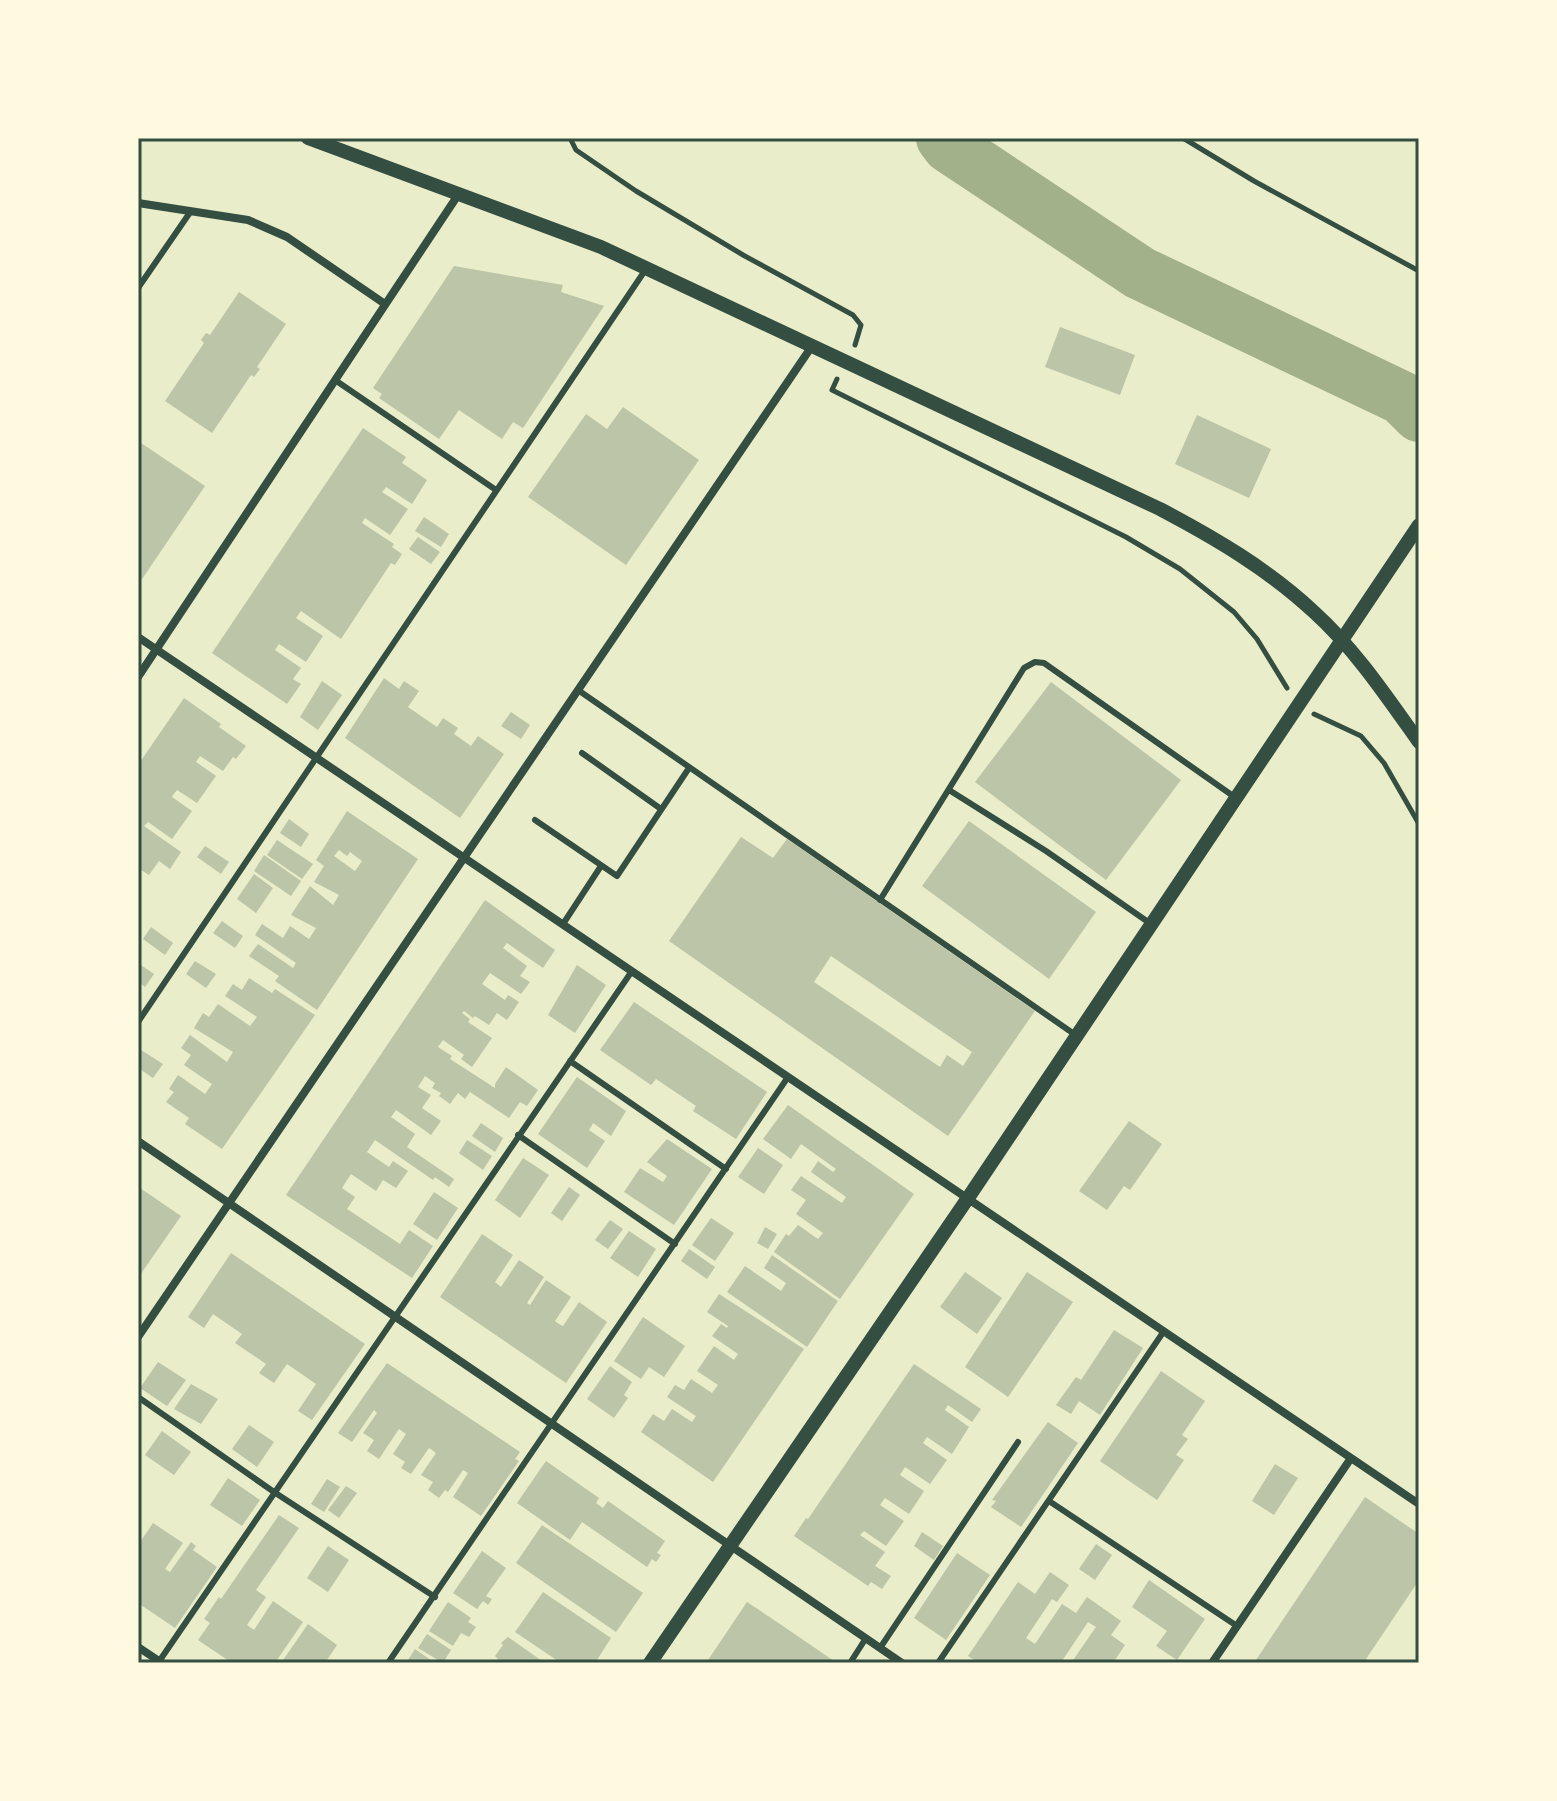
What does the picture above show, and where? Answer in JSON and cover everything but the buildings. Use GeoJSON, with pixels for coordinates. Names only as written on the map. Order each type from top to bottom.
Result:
{"type":"FeatureCollection","features":[{"type":"Feature","properties":{"kind":"street"},"geometry":{"type":"LineString","coordinates":[[308,138],[601,247],[1160,509],[1245,558],[1316,613],[1361,663],[1419,742]]}},
{"type":"Feature","properties":{"kind":"street"},"geometry":{"type":"LineString","coordinates":[[138,677],[458,195]]}},
{"type":"Feature","properties":{"kind":"street"},"geometry":{"type":"LineString","coordinates":[[138,203],[248,220],[287,237],[385,304]]}},
{"type":"Feature","properties":{"kind":"street"},"geometry":{"type":"LineString","coordinates":[[138,1337],[812,346]]}},
{"type":"Feature","properties":{"kind":"street"},"geometry":{"type":"LineString","coordinates":[[650,1663],[968,1198],[1419,525]]}},
{"type":"Feature","properties":{"kind":"street"},"geometry":{"type":"LineString","coordinates":[[138,637],[1419,1504]]}},
{"type":"Feature","properties":{"kind":"street"},"geometry":{"type":"LineString","coordinates":[[138,1141],[902,1663]]}},
{"type":"Feature","properties":{"kind":"street"},"geometry":{"type":"LineString","coordinates":[[1212,1663],[1351,1458]]}},
{"type":"Feature","properties":{"kind":"street"},"geometry":{"type":"LineString","coordinates":[[138,1647],[160,1662]]}},
{"type":"Feature","properties":{"kind":"lane"},"geometry":{"type":"LineString","coordinates":[[138,288],[191,211]]}},
{"type":"Feature","properties":{"kind":"lane"},"geometry":{"type":"LineString","coordinates":[[138,1022],[646,268]]}},
{"type":"Feature","properties":{"kind":"lane"},"geometry":{"type":"LineString","coordinates":[[335,380],[496,490]]}},
{"type":"Feature","properties":{"kind":"lane"},"geometry":{"type":"LineString","coordinates":[[880,900],[1024,668],[1035,662],[1044,663],[1237,799]]}},
{"type":"Feature","properties":{"kind":"lane"},"geometry":{"type":"LineString","coordinates":[[578,690],[1077,1036]]}},
{"type":"Feature","properties":{"kind":"lane"},"geometry":{"type":"LineString","coordinates":[[582,753],[661,809]]}},
{"type":"Feature","properties":{"kind":"lane"},"geometry":{"type":"LineString","coordinates":[[535,820],[617,876],[689,768]]}},
{"type":"Feature","properties":{"kind":"lane"},"geometry":{"type":"LineString","coordinates":[[949,790],[1046,851],[1151,924]]}},
{"type":"Feature","properties":{"kind":"lane"},"geometry":{"type":"LineString","coordinates":[[563,924],[601,866]]}},
{"type":"Feature","properties":{"kind":"lane"},"geometry":{"type":"LineString","coordinates":[[160,1662],[632,971]]}},
{"type":"Feature","properties":{"kind":"lane"},"geometry":{"type":"LineString","coordinates":[[570,1061],[726,1169]]}},
{"type":"Feature","properties":{"kind":"lane"},"geometry":{"type":"LineString","coordinates":[[388,1663],[788,1077]]}},
{"type":"Feature","properties":{"kind":"lane"},"geometry":{"type":"LineString","coordinates":[[518,1135],[675,1244]]}},
{"type":"Feature","properties":{"kind":"lane"},"geometry":{"type":"LineString","coordinates":[[938,1663],[1164,1331]]}},
{"type":"Feature","properties":{"kind":"lane"},"geometry":{"type":"LineString","coordinates":[[138,1397],[274,1492],[435,1597]]}},
{"type":"Feature","properties":{"kind":"lane"},"geometry":{"type":"LineString","coordinates":[[880,1648],[1018,1442]]}},
{"type":"Feature","properties":{"kind":"lane"},"geometry":{"type":"LineString","coordinates":[[1049,1501],[1237,1626]]}},
{"type":"Feature","properties":{"kind":"lane"},"geometry":{"type":"LineString","coordinates":[[850,1663],[866,1638]]}},
{"type":"Feature","properties":{"kind":"path"},"geometry":{"type":"LineString","coordinates":[[570,138],[576,150],[636,191],[743,255],[853,315],[861,325],[858,339]]}},
{"type":"Feature","properties":{"kind":"path"},"geometry":{"type":"LineString","coordinates":[[1183,138],[1254,181],[1419,271]]}},
{"type":"Feature","properties":{"kind":"path"},"geometry":{"type":"LineString","coordinates":[[832,390],[1126,537],[1180,569],[1234,612],[1257,639],[1288,689]]}},
{"type":"Feature","properties":{"kind":"path"},"geometry":{"type":"LineString","coordinates":[[1306,710],[1361,736],[1384,763],[1419,824]]}},
{"type":"Feature","properties":{"kind":"waterway"},"geometry":{"type":"LineString","coordinates":[[943,138],[949,146],[1140,273],[1402,398],[1419,415]]}}]}
